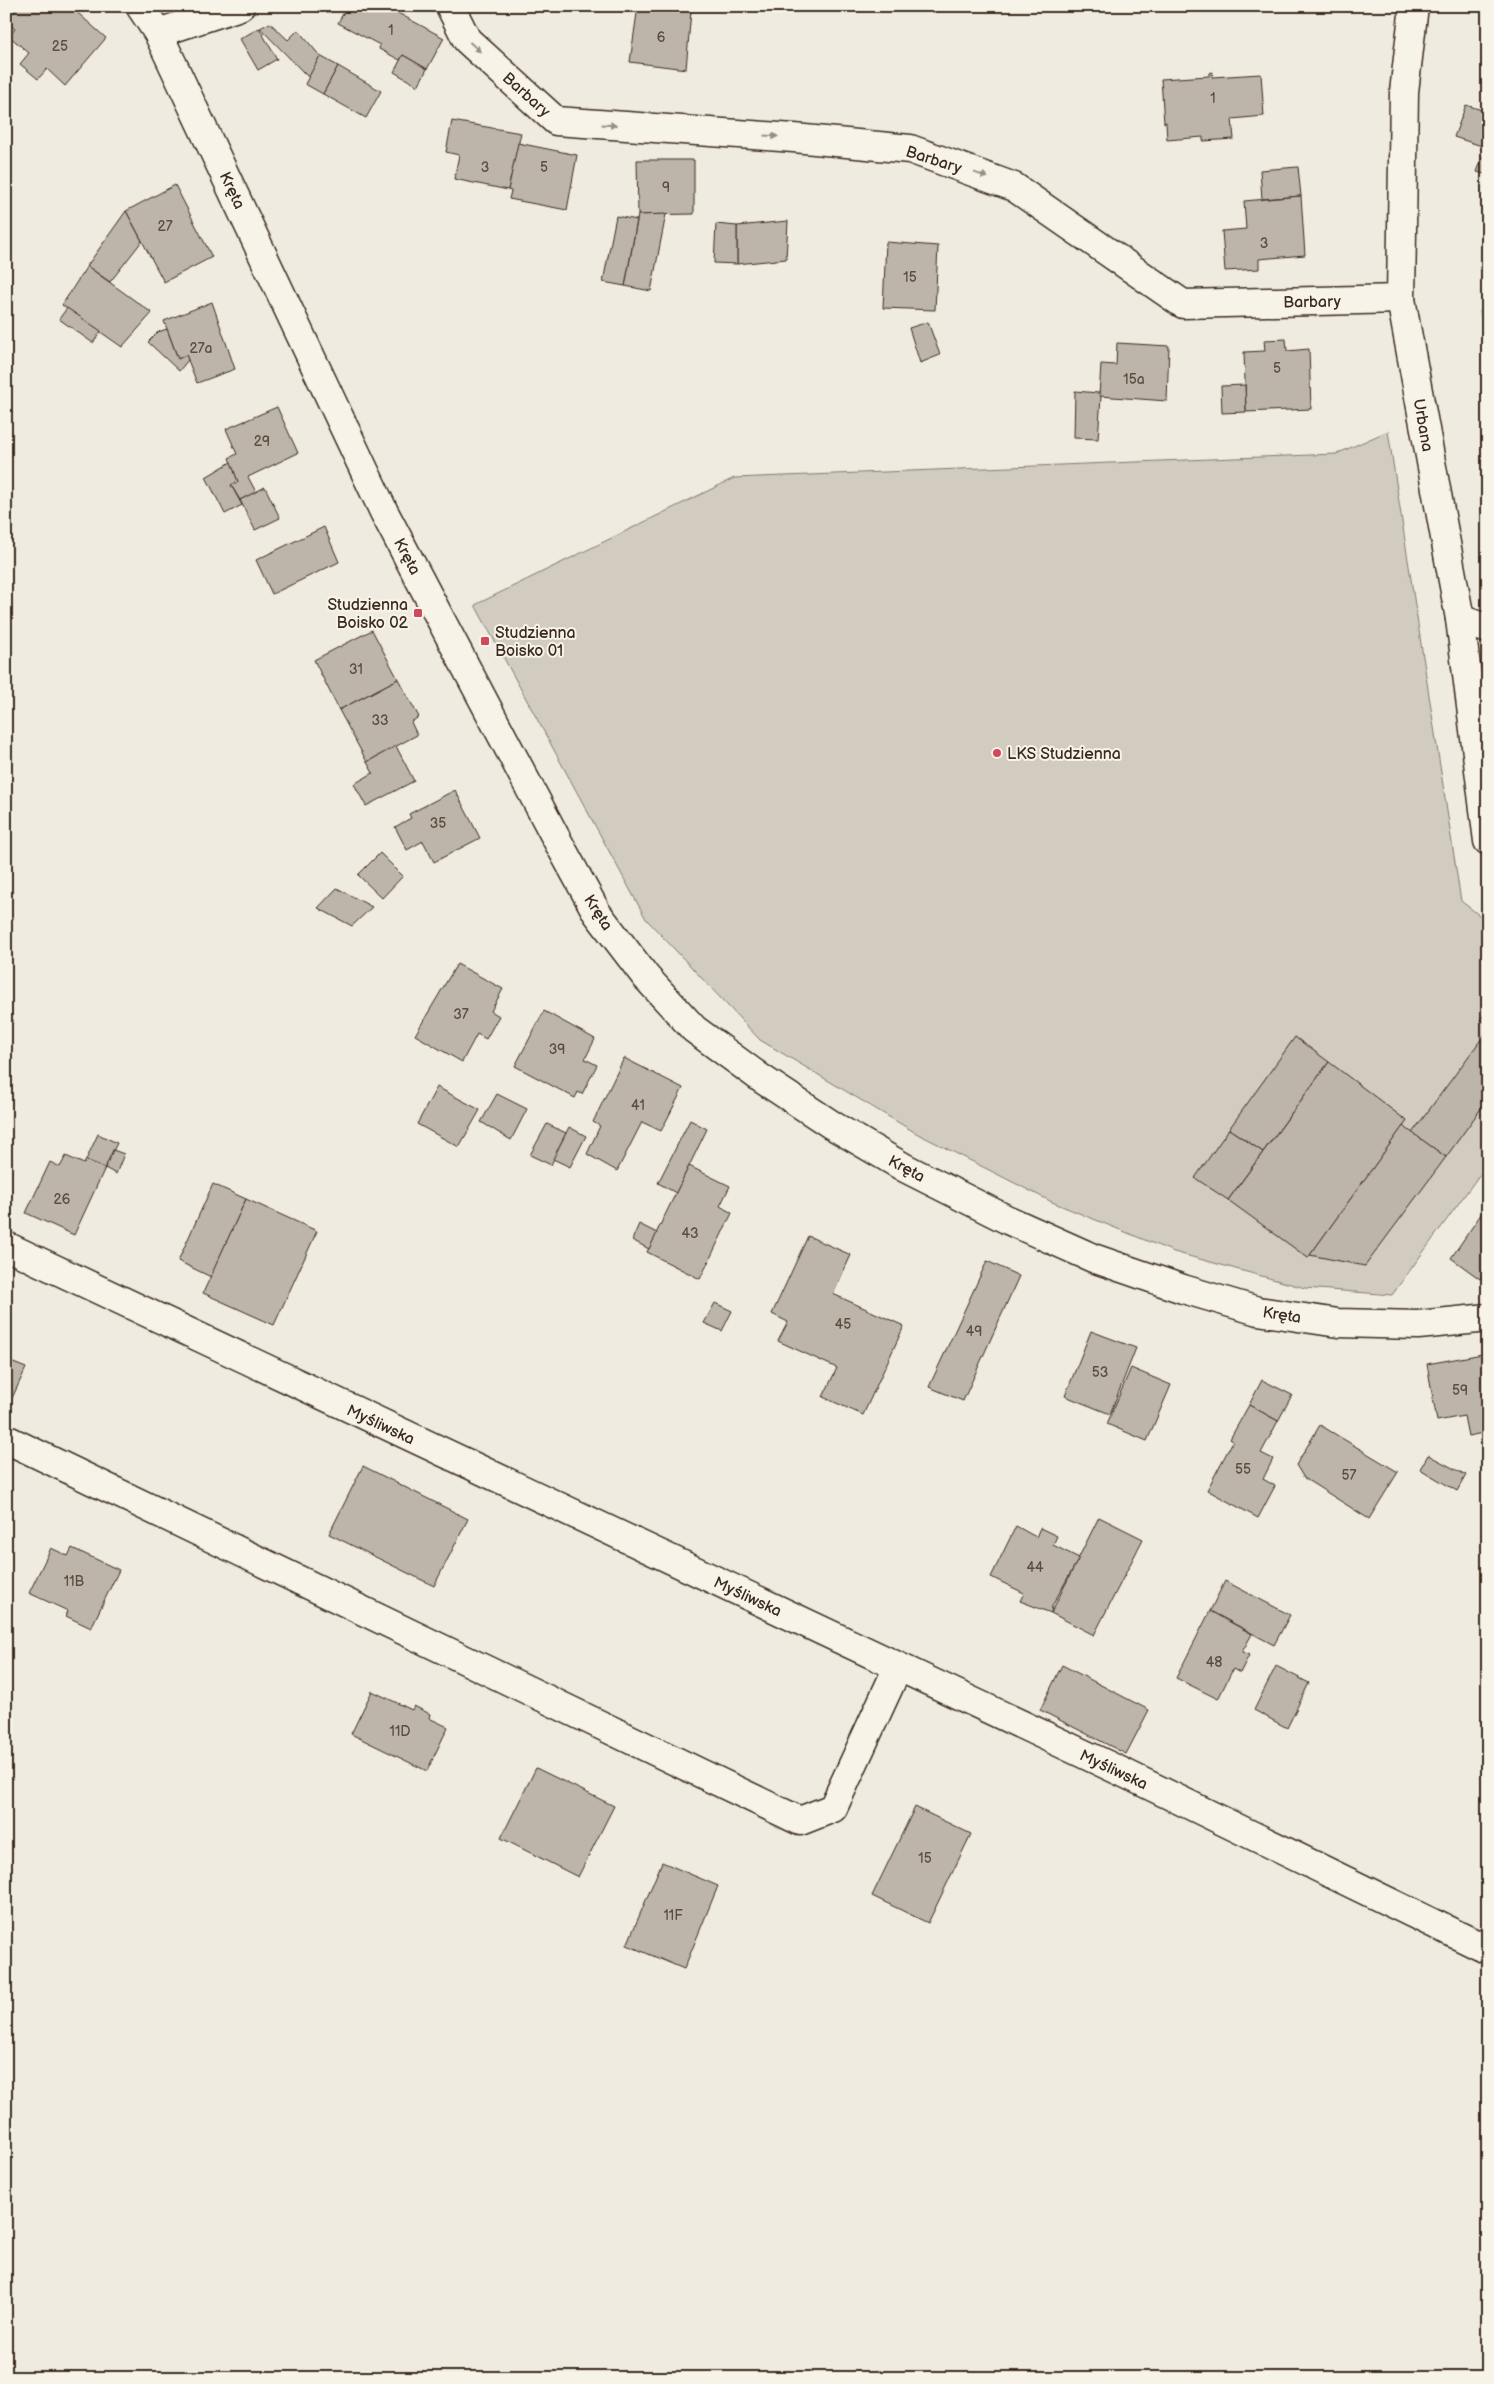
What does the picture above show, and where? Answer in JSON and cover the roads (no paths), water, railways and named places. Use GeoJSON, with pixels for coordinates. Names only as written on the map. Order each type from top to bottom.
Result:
{"type":"FeatureCollection","features":[{"type":"Feature","properties":{"kind":"street","name":"Kręta"},"geometry":{"type":"LineString","coordinates":[[140,6],[158,33],[384,512],[560,846],[597,914],[646,977],[694,1029],[769,1084],[832,1125],[905,1168],[1008,1220],[1093,1258],[1182,1289],[1258,1311],[1338,1323],[1418,1325],[1488,1318]]}},
{"type":"Feature","properties":{"kind":"street"},"geometry":{"type":"LineString","coordinates":[[158,33],[240,6]]}},
{"type":"Feature","properties":{"kind":"street","name":"Barbary"},"geometry":{"type":"LineString","coordinates":[[450,6],[467,40],[556,121],[794,138],[910,149],[1014,187],[1183,304],[1401,299]]}},
{"type":"Feature","properties":{"kind":"street","name":"Urbana"},"geometry":{"type":"LineString","coordinates":[[1414,6],[1404,92],[1401,299],[1460,619],[1488,841]]}},
{"type":"Feature","properties":{"kind":"street"},"geometry":{"type":"LineString","coordinates":[[1460,619],[1488,629]]}},
{"type":"Feature","properties":{"kind":"street","name":"Myśliwska"},"geometry":{"type":"LineString","coordinates":[[6,1246],[1122,1772],[1488,1950]]}},
{"type":"Feature","properties":{"kind":"street"},"geometry":{"type":"LineString","coordinates":[[6,1439],[800,1821],[833,1808],[898,1667]]}},
{"type":"Feature","properties":{"kind":"place","name":"Studzienna Boisko 02"},"geometry":{"type":"Point","coordinates":[418,613]}},
{"type":"Feature","properties":{"kind":"place","name":"Studzienna Boisko 01"},"geometry":{"type":"Point","coordinates":[485,641]}},
{"type":"Feature","properties":{"kind":"place","name":"LKS Studzienna"},"geometry":{"type":"Point","coordinates":[997,753]}}]}
